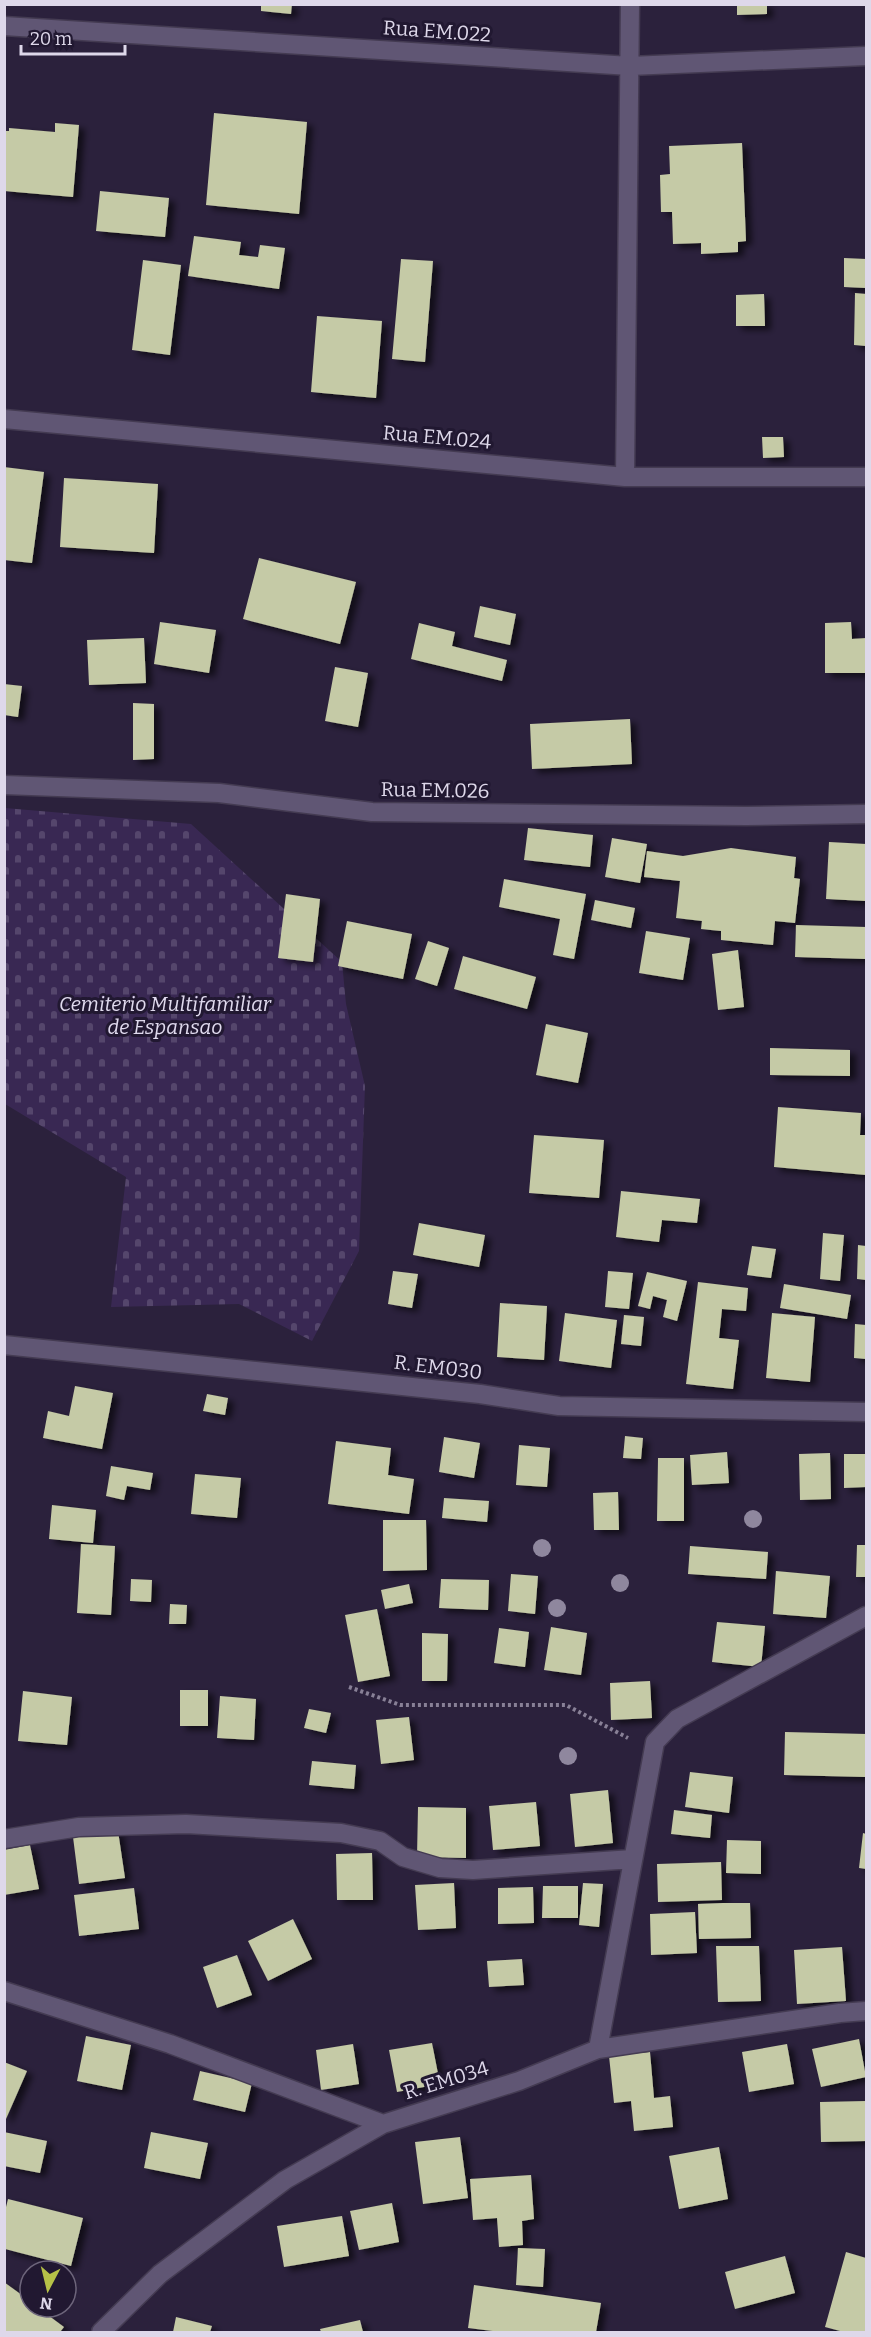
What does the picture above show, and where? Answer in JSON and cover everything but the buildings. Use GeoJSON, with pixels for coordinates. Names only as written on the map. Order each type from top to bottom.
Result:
{"type":"FeatureCollection","features":[{"type":"Feature","properties":{"kind":"street"},"geometry":{"type":"LineString","coordinates":[[625,477],[630,4]]}},
{"type":"Feature","properties":{"kind":"street","name":"Rua EM.022"},"geometry":{"type":"LineString","coordinates":[[4,26],[630,66],[867,56]]}},
{"type":"Feature","properties":{"kind":"street","name":"Rua EM.024"},"geometry":{"type":"LineString","coordinates":[[4,418],[625,477],[867,477]]}},
{"type":"Feature","properties":{"kind":"street","name":"Rua EM.026"},"geometry":{"type":"LineString","coordinates":[[4,785],[219,794],[372,812],[746,816],[867,814]]}},
{"type":"Feature","properties":{"kind":"street","name":"R. EM030"},"geometry":{"type":"LineString","coordinates":[[4,1345],[480,1394],[559,1406],[867,1412]]}},
{"type":"Feature","properties":{"kind":"street"},"geometry":{"type":"LineString","coordinates":[[598,2049],[655,1742],[677,1719],[865,1618]]}},
{"type":"Feature","properties":{"kind":"street"},"geometry":{"type":"LineString","coordinates":[[4,1839],[79,1827],[186,1824],[341,1833],[380,1841],[403,1857],[440,1868],[473,1870],[633,1859]]}},
{"type":"Feature","properties":{"kind":"street"},"geometry":{"type":"LineString","coordinates":[[4,1991],[170,2044],[383,2124]]}},
{"type":"Feature","properties":{"kind":"street","name":"R. EM034"},"geometry":{"type":"LineString","coordinates":[[101,2332],[159,2274],[285,2180],[383,2124],[519,2081],[598,2049],[867,2011]]}},
{"type":"Feature","properties":{"kind":"path"},"geometry":{"type":"LineString","coordinates":[[349,1687],[400,1705],[566,1705],[652,1751]]}},
{"type":"Feature","properties":{"kind":"green space","name":"Cemiterio Multifamiliar de Espansao"},"geometry":{"type":"Polygon","coordinates":[[[5,808],[191,824],[342,962],[346,1004],[365,1086],[359,1251],[312,1341],[239,1304],[111,1307],[126,1177],[5,1104],[5,808]]]}}]}
